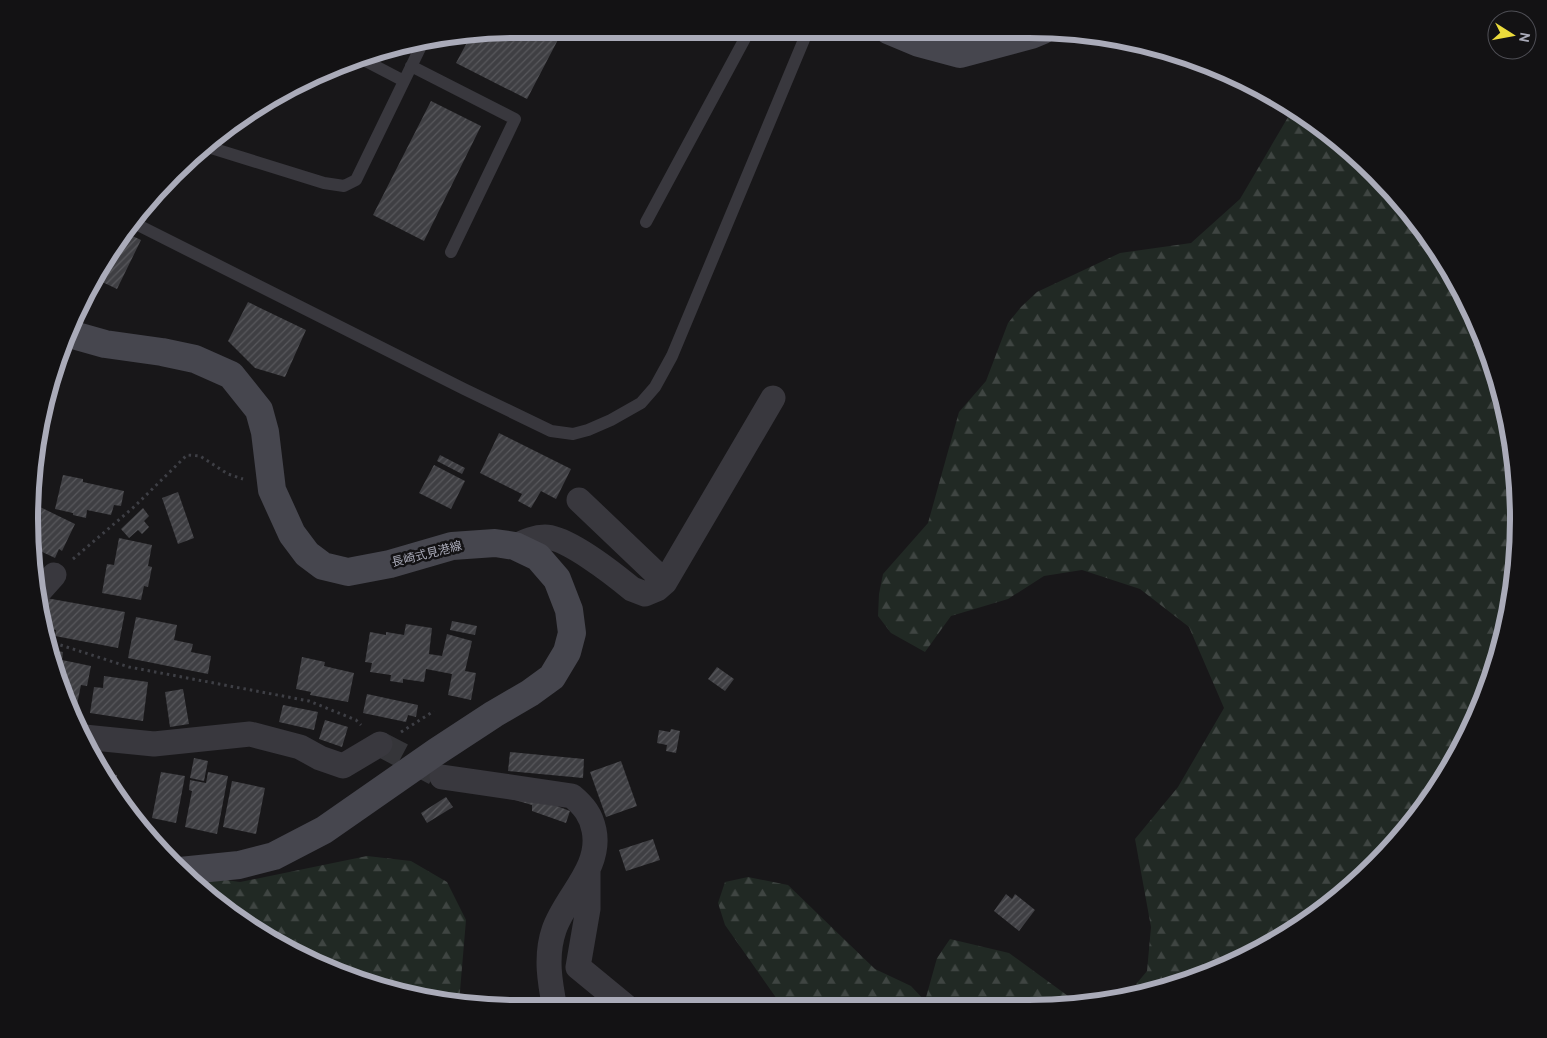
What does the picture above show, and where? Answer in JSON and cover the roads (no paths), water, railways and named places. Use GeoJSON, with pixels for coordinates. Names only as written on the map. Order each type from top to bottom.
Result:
{"type":"FeatureCollection","features":[{"type":"Feature","properties":{"kind":"main road"},"geometry":{"type":"LineString","coordinates":[[907,38],[960,54],[1020,38]]}},
{"type":"Feature","properties":{"kind":"main road","name":"長崎式見港線"},"geometry":{"type":"LineString","coordinates":[[74,335],[105,344],[196,359],[231,375],[259,410],[265,432],[272,490],[292,534],[307,554],[323,566],[348,572],[390,564],[452,546],[496,543],[515,546],[538,557],[557,579],[569,610],[572,633],[568,652],[552,677],[530,693],[436,752],[364,804],[316,835],[274,856],[239,865],[190,870]]}},
{"type":"Feature","properties":{"kind":"street"},"geometry":{"type":"LineString","coordinates":[[515,546],[528,540],[546,537],[574,548],[632,589],[644,594],[658,589],[666,582],[773,398]]}},
{"type":"Feature","properties":{"kind":"street"},"geometry":{"type":"LineString","coordinates":[[579,500],[666,582]]}},
{"type":"Feature","properties":{"kind":"street"},"geometry":{"type":"LineString","coordinates":[[43,587],[54,574]]}},
{"type":"Feature","properties":{"kind":"street"},"geometry":{"type":"LineString","coordinates":[[90,738],[154,744],[250,734],[300,747],[320,758],[343,766],[380,744]]}},
{"type":"Feature","properties":{"kind":"street"},"geometry":{"type":"LineString","coordinates":[[442,777],[572,796],[582,803],[589,813],[596,838],[594,851],[588,870],[560,914],[553,932],[549,954],[553,1000]]}},
{"type":"Feature","properties":{"kind":"street"},"geometry":{"type":"LineString","coordinates":[[588,870],[588,909],[578,967],[618,1000]]}},
{"type":"Feature","properties":{"kind":"lane"},"geometry":{"type":"LineString","coordinates":[[646,222],[745,38]]}},
{"type":"Feature","properties":{"kind":"lane"},"geometry":{"type":"LineString","coordinates":[[138,225],[464,390],[551,431],[572,434],[588,430],[611,420],[641,403],[655,387],[676,346],[805,38]]}},
{"type":"Feature","properties":{"kind":"lane"},"geometry":{"type":"LineString","coordinates":[[212,148],[324,183],[344,186],[356,180],[420,48]]}},
{"type":"Feature","properties":{"kind":"lane"},"geometry":{"type":"LineString","coordinates":[[367,62],[404,82]]}},
{"type":"Feature","properties":{"kind":"lane"},"geometry":{"type":"LineString","coordinates":[[411,66],[515,120],[451,252]]}},
{"type":"Feature","properties":{"kind":"tunnel"},"geometry":{"type":"LineString","coordinates":[[380,744],[435,773]]}}]}
